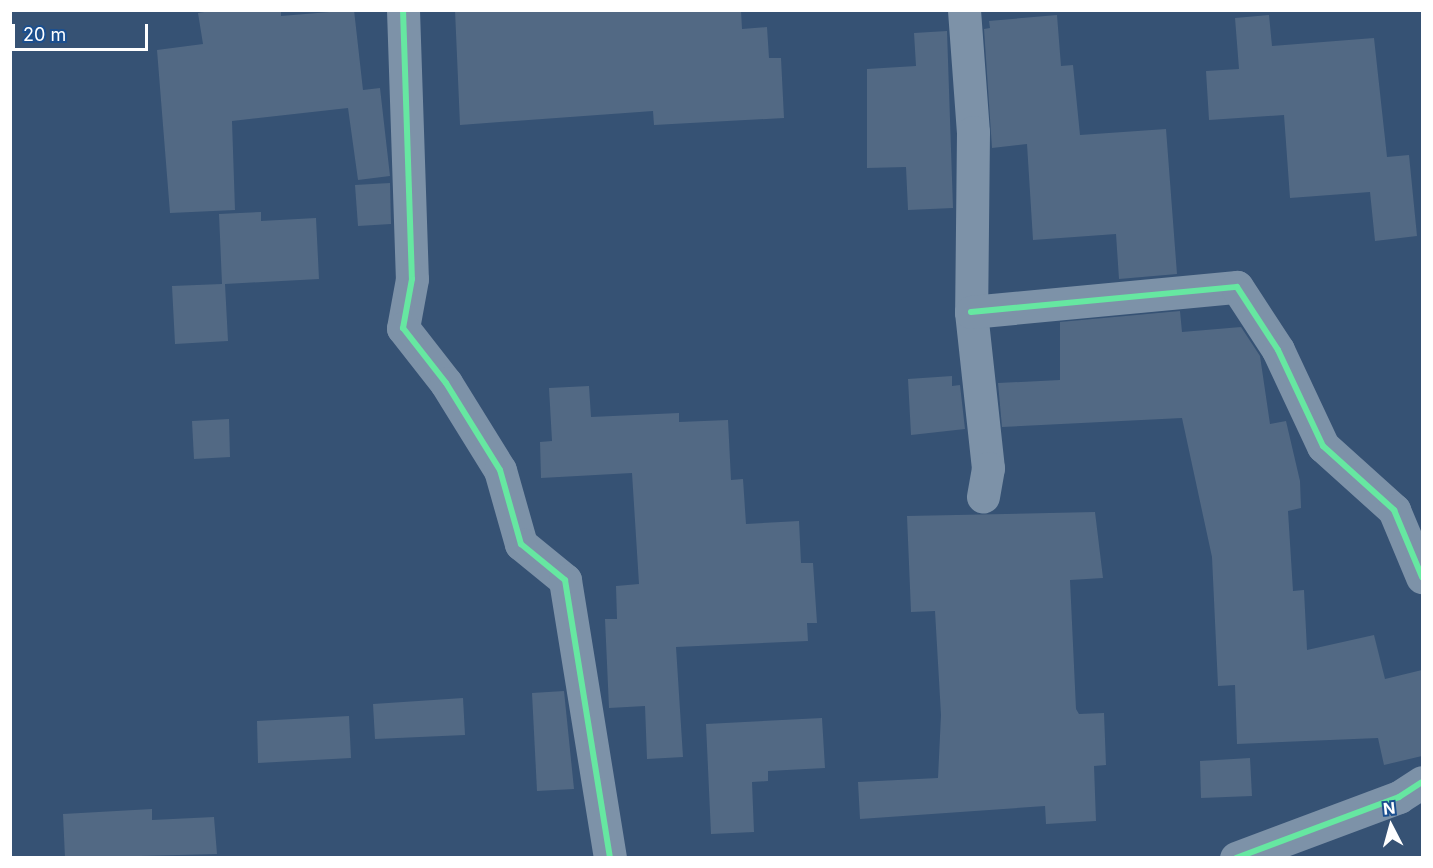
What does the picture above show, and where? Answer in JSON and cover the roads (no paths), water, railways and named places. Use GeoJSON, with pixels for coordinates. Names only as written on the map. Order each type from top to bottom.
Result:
{"type":"FeatureCollection","features":[{"type":"Feature","properties":{"kind":"street"},"geometry":{"type":"LineString","coordinates":[[403,10],[412,279],[403,328],[446,383],[500,471],[521,544],[565,580],[610,858]]}},
{"type":"Feature","properties":{"kind":"street"},"geometry":{"type":"LineString","coordinates":[[964,10],[973,132],[971,312],[988,468],[982,498]]}},
{"type":"Feature","properties":{"kind":"street"},"geometry":{"type":"LineString","coordinates":[[971,312],[1237,287],[1278,350],[1323,446],[1394,510],[1422,576]]}},
{"type":"Feature","properties":{"kind":"street"},"geometry":{"type":"LineString","coordinates":[[1236,858],[1399,797],[1422,782]]}}]}
